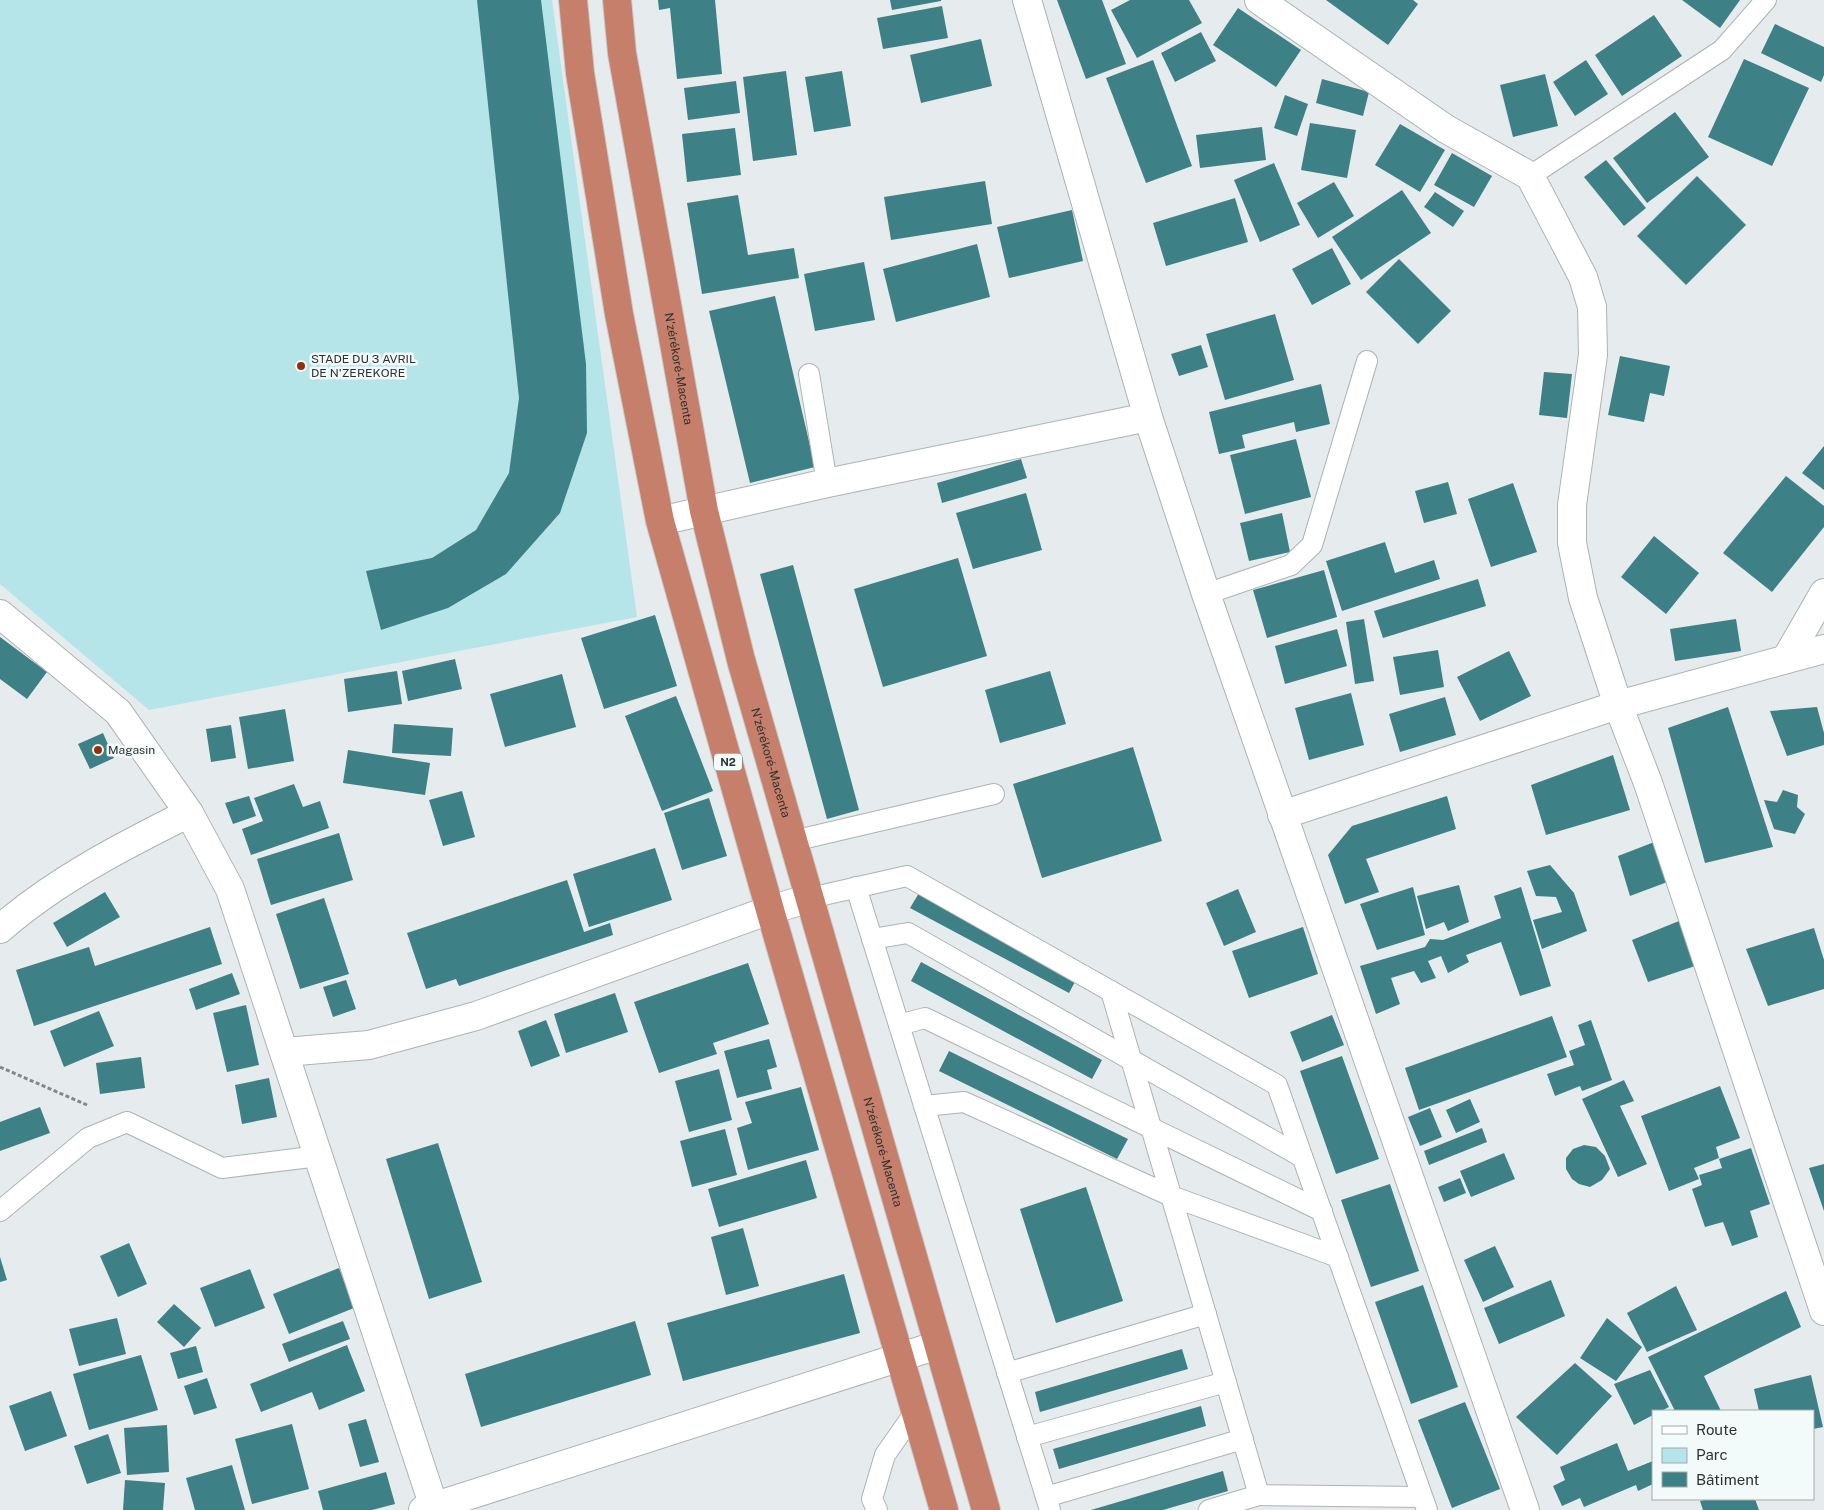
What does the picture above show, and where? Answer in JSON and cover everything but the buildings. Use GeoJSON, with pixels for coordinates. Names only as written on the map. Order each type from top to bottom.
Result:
{"type":"FeatureCollection","features":[{"type":"Feature","properties":{"kind":"highway","name":"N2"},"geometry":{"type":"LineString","coordinates":[[572,0],[580,73],[617,304],[660,521],[770,910],[944,1510]]}},
{"type":"Feature","properties":{"kind":"highway","name":"N'zérékoré-Macenta"},"geometry":{"type":"LineString","coordinates":[[617,0],[622,53],[704,511],[741,660],[986,1510]]}},
{"type":"Feature","properties":{"kind":"street"},"geometry":{"type":"LineString","coordinates":[[1027,0],[1148,417],[1206,594],[1526,1510]]}},
{"type":"Feature","properties":{"kind":"street"},"geometry":{"type":"LineString","coordinates":[[1259,0],[1446,129],[1530,176],[1583,277],[1592,307],[1593,354],[1572,505],[1572,543],[1583,598],[1618,705],[1648,783],[1824,1310]]}},
{"type":"Feature","properties":{"kind":"street"},"geometry":{"type":"LineString","coordinates":[[660,521],[827,482],[1148,417]]}},
{"type":"Feature","properties":{"kind":"street"},"geometry":{"type":"LineString","coordinates":[[1786,659],[1824,593]]}},
{"type":"Feature","properties":{"kind":"street"},"geometry":{"type":"LineString","coordinates":[[0,614],[118,712],[189,813],[230,888],[319,1156],[431,1509],[938,1346]]}},
{"type":"Feature","properties":{"kind":"street"},"geometry":{"type":"LineString","coordinates":[[1282,814],[1618,705],[1824,649]]}},
{"type":"Feature","properties":{"kind":"street"},"geometry":{"type":"LineString","coordinates":[[0,929],[17,914],[104,856],[189,813]]}},
{"type":"Feature","properties":{"kind":"street"},"geometry":{"type":"LineString","coordinates":[[284,1052],[369,1044],[476,1016],[770,910],[810,898]]}},
{"type":"Feature","properties":{"kind":"lane"},"geometry":{"type":"LineString","coordinates":[[1530,176],[1722,50],[1766,0]]}},
{"type":"Feature","properties":{"kind":"lane"},"geometry":{"type":"LineString","coordinates":[[1206,594],[1291,565],[1312,545],[1367,361]]}},
{"type":"Feature","properties":{"kind":"lane"},"geometry":{"type":"LineString","coordinates":[[809,374],[827,482]]}},
{"type":"Feature","properties":{"kind":"lane"},"geometry":{"type":"LineString","coordinates":[[793,841],[994,794]]}},
{"type":"Feature","properties":{"kind":"lane"},"geometry":{"type":"LineString","coordinates":[[810,898],[907,876],[1277,1084],[1425,1504],[1259,1495],[1209,1510]]}},
{"type":"Feature","properties":{"kind":"lane"},"geometry":{"type":"LineString","coordinates":[[856,887],[1048,1503],[1243,1439]]}},
{"type":"Feature","properties":{"kind":"lane"},"geometry":{"type":"LineString","coordinates":[[872,939],[908,933],[1302,1157]]}},
{"type":"Feature","properties":{"kind":"lane"},"geometry":{"type":"LineString","coordinates":[[1111,991],[1259,1495]]}},
{"type":"Feature","properties":{"kind":"lane"},"geometry":{"type":"LineString","coordinates":[[899,1025],[925,1018],[1322,1211]]}},
{"type":"Feature","properties":{"kind":"lane"},"geometry":{"type":"LineString","coordinates":[[924,1106],[964,1102],[1172,1196],[1338,1258]]}},
{"type":"Feature","properties":{"kind":"lane"},"geometry":{"type":"LineString","coordinates":[[0,1211],[88,1138],[127,1122],[222,1168],[319,1156]]}},
{"type":"Feature","properties":{"kind":"lane"},"geometry":{"type":"LineString","coordinates":[[1007,1373],[1206,1314]]}},
{"type":"Feature","properties":{"kind":"lane"},"geometry":{"type":"LineString","coordinates":[[1028,1437],[1226,1382]]}},
{"type":"Feature","properties":{"kind":"lane"},"geometry":{"type":"LineString","coordinates":[[877,1510],[872,1499],[886,1455],[915,1412]]}},
{"type":"Feature","properties":{"kind":"path"},"geometry":{"type":"LineString","coordinates":[[0,1067],[127,1122]]}},
{"type":"Feature","properties":{"kind":"green space","name":"STADE DU 3 AVRIL DE N'ZEREKORE"},"geometry":{"type":"Polygon","coordinates":[[[0,0],[552,0],[637,617],[149,710],[0,584],[0,0]]]}},
{"type":"Feature","properties":{"kind":"place","name":"STADE DU 3 AVRIL DE N'ZEREKORE"},"geometry":{"type":"Point","coordinates":[301,366]}},
{"type":"Feature","properties":{"kind":"place","name":"Magasin"},"geometry":{"type":"Point","coordinates":[98,750]}}]}
